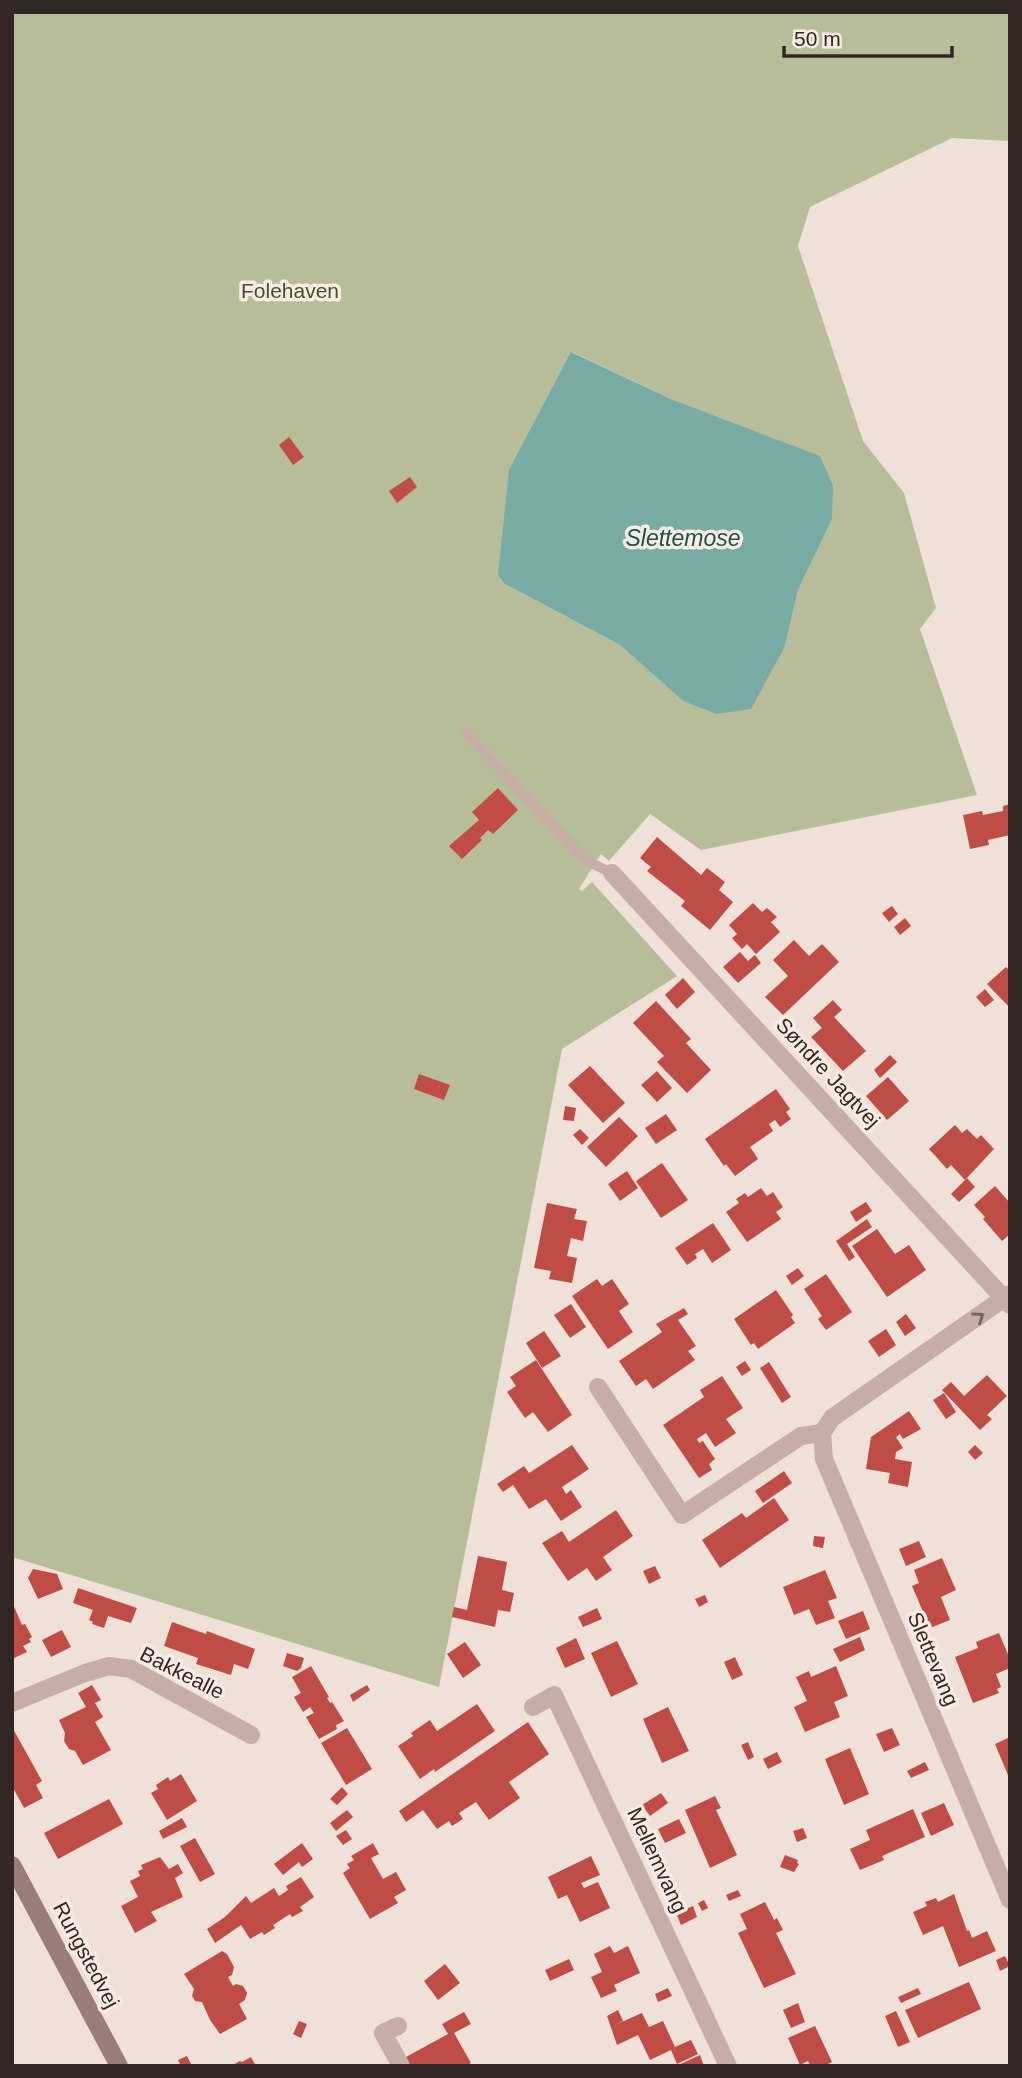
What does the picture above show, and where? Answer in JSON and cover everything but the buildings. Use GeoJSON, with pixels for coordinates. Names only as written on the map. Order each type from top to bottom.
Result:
{"type":"FeatureCollection","features":[{"type":"Feature","properties":{"kind":"main road","name":"Rungstedvej"},"geometry":{"type":"LineString","coordinates":[[12,1865],[119,2066]]}},
{"type":"Feature","properties":{"kind":"street","name":"Søndre Jagtvej"},"geometry":{"type":"LineString","coordinates":[[612,873],[1008,1299]]}},
{"type":"Feature","properties":{"kind":"street"},"geometry":{"type":"LineString","coordinates":[[598,1387],[682,1515],[801,1436],[822,1433],[832,1418],[1008,1299]]}},
{"type":"Feature","properties":{"kind":"street","name":"Slettevang"},"geometry":{"type":"LineString","coordinates":[[822,1433],[824,1459],[1010,1900]]}},
{"type":"Feature","properties":{"kind":"street","name":"Bakkealle"},"geometry":{"type":"LineString","coordinates":[[12,1703],[108,1666],[131,1669],[251,1735]]}},
{"type":"Feature","properties":{"kind":"street","name":"Mellemvang"},"geometry":{"type":"LineString","coordinates":[[533,1707],[554,1695],[728,2066]]}},
{"type":"Feature","properties":{"kind":"street"},"geometry":{"type":"LineString","coordinates":[[398,2026],[383,2033],[401,2066]]}},
{"type":"Feature","properties":{"kind":"lane"},"geometry":{"type":"LineString","coordinates":[[466,733],[585,860],[612,873]]}},
{"type":"Feature","properties":{"kind":"green space","name":"Folehaven"},"geometry":{"type":"Polygon","coordinates":[[[12,12],[1010,12],[1010,141],[952,138],[810,207],[798,246],[863,441],[904,493],[936,608],[920,629],[977,795],[701,850],[650,814],[609,861],[601,854],[579,889],[582,891],[592,882],[677,976],[562,1049],[439,1687],[12,1557],[12,12]],[[572,352],[505,584],[620,645],[683,701],[785,646],[798,590],[832,519],[673,400],[572,352]]]}},
{"type":"Feature","properties":{"kind":"water","name":"Slettemose"},"geometry":{"type":"Polygon","coordinates":[[[571,352],[673,400],[820,456],[833,486],[832,519],[798,590],[785,646],[751,709],[717,714],[683,701],[620,645],[505,584],[498,575],[509,470],[571,352]]]}}]}
